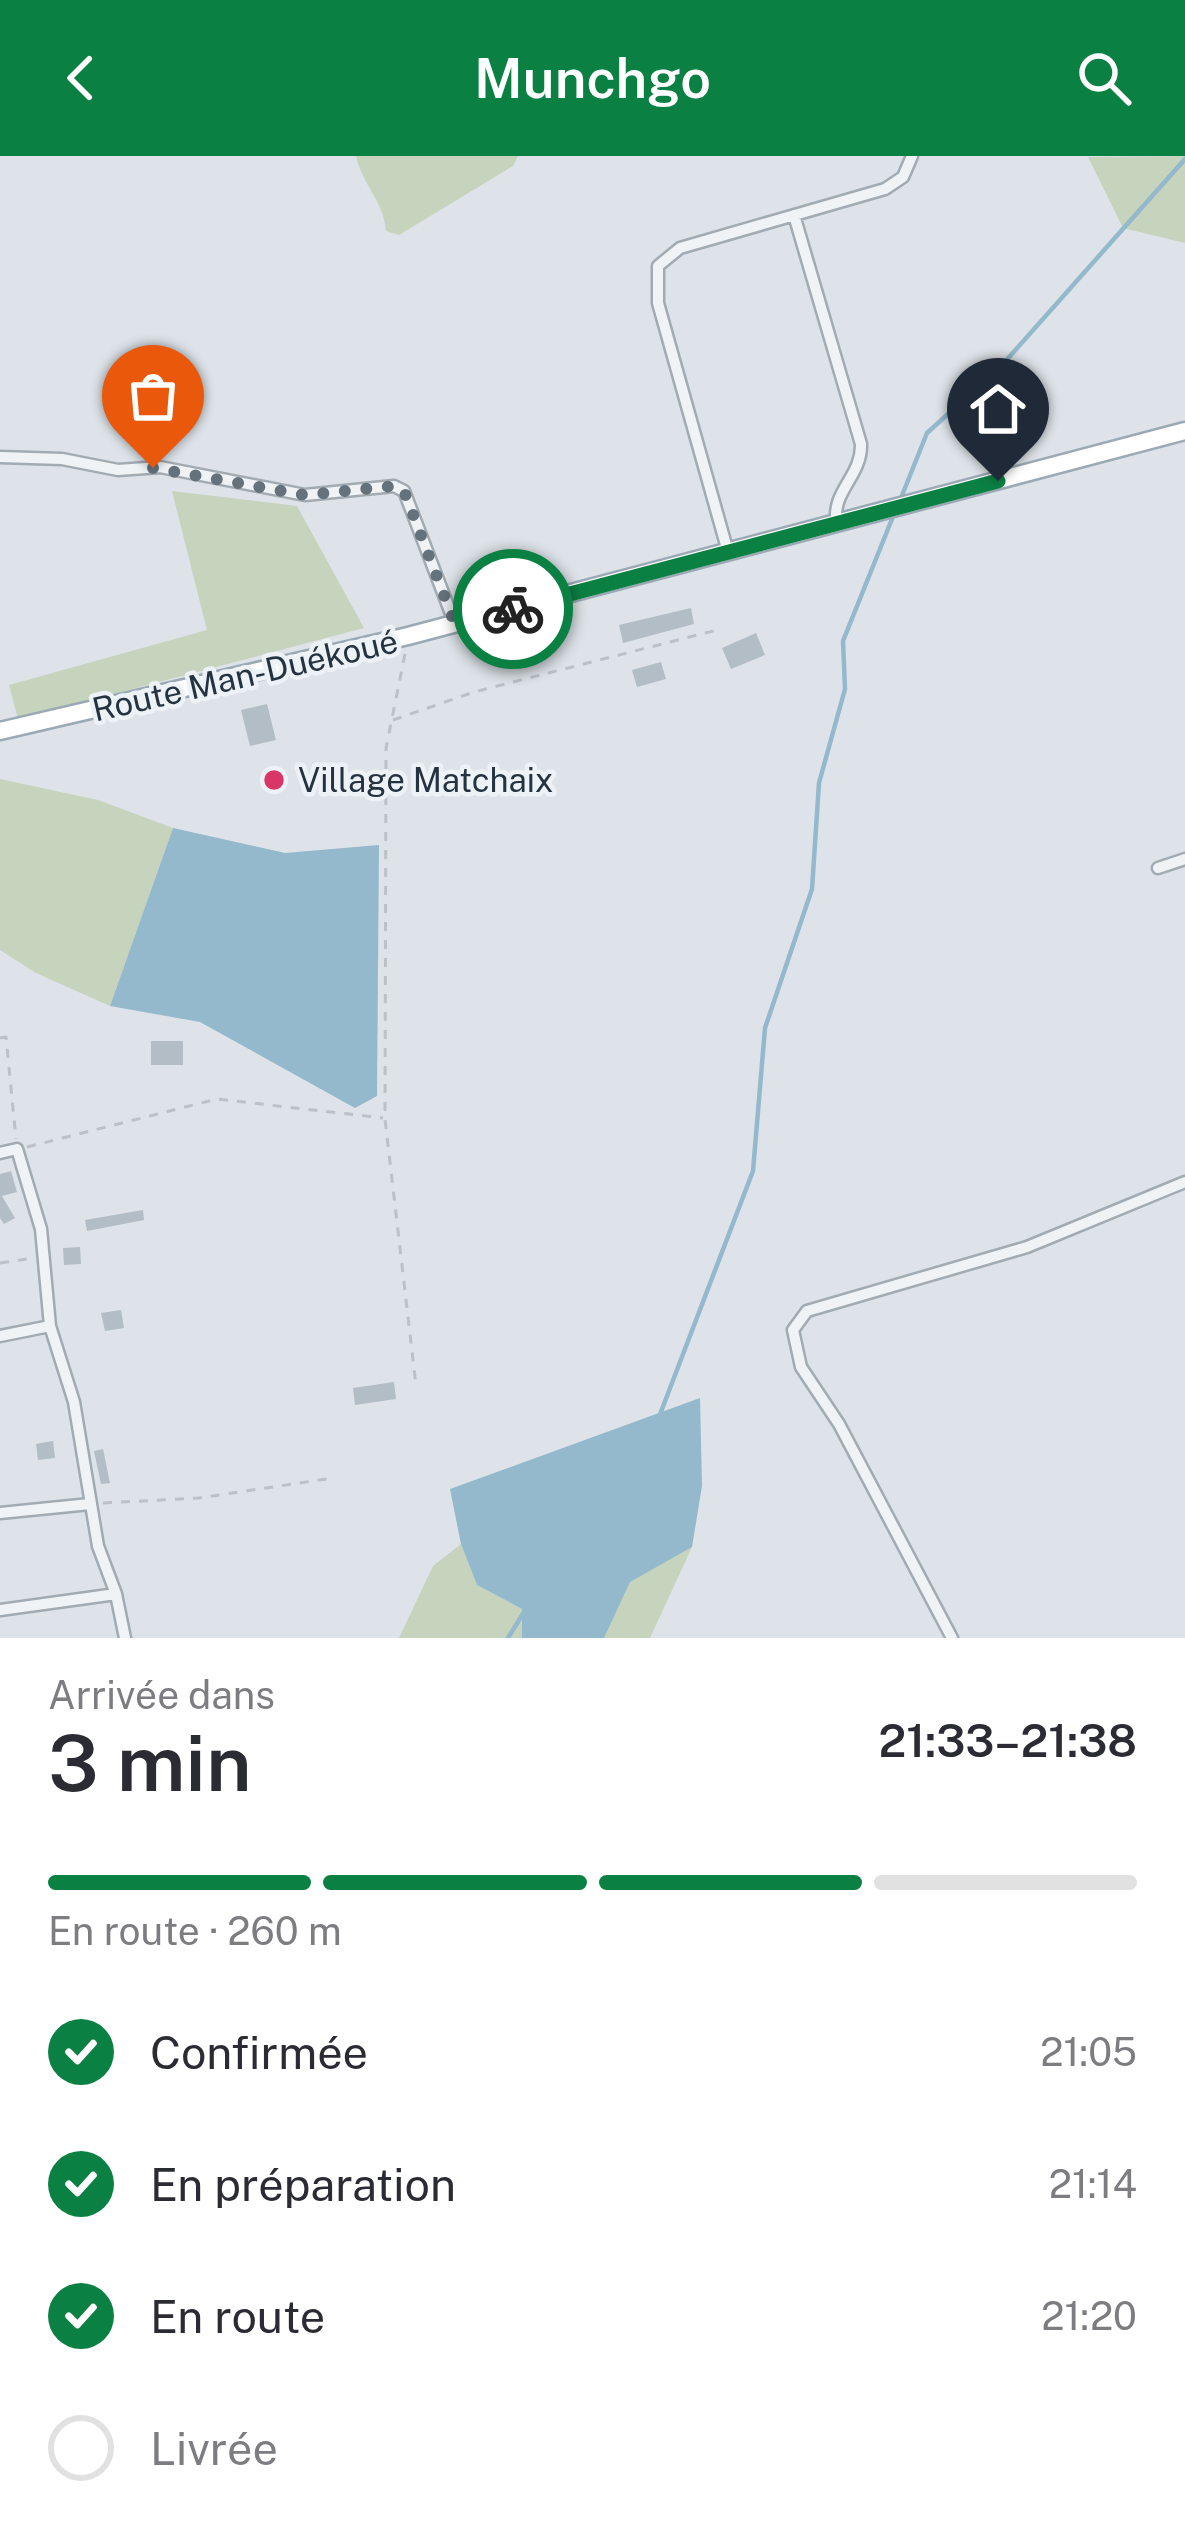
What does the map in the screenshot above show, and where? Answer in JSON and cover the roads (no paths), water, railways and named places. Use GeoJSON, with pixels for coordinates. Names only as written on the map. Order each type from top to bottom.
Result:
{"type":"FeatureCollection","features":[{"type":"Feature","properties":{"kind":"main road","name":"Route Man-Duékoué"},"geometry":{"type":"LineString","coordinates":[[0,731],[408,636],[1185,430]]}},
{"type":"Feature","properties":{"kind":"street"},"geometry":{"type":"LineString","coordinates":[[728,552],[658,303],[656,272],[676,250],[893,185],[912,156]]}},
{"type":"Feature","properties":{"kind":"street"},"geometry":{"type":"LineString","coordinates":[[794,215],[861,444],[859,471],[835,506],[837,524]]}},
{"type":"Feature","properties":{"kind":"street"},"geometry":{"type":"LineString","coordinates":[[0,457],[62,459],[113,469],[160,467],[305,495],[394,486],[404,491],[427,540],[455,624]]}},
{"type":"Feature","properties":{"kind":"street"},"geometry":{"type":"LineString","coordinates":[[1158,868],[1185,859]]}},
{"type":"Feature","properties":{"kind":"street"},"geometry":{"type":"LineString","coordinates":[[0,1153],[17,1149],[44,1257],[50,1326],[74,1402],[98,1546],[116,1594],[125,1638]]}},
{"type":"Feature","properties":{"kind":"street"},"geometry":{"type":"LineString","coordinates":[[952,1638],[839,1424],[801,1367],[792,1339],[795,1323],[808,1311],[1027,1247],[1185,1182]]}},
{"type":"Feature","properties":{"kind":"street"},"geometry":{"type":"LineString","coordinates":[[0,1336],[50,1326]]}},
{"type":"Feature","properties":{"kind":"street"},"geometry":{"type":"LineString","coordinates":[[0,1513],[90,1504]]}},
{"type":"Feature","properties":{"kind":"street"},"geometry":{"type":"LineString","coordinates":[[0,1610],[116,1594]]}},
{"type":"Feature","properties":{"kind":"water"},"geometry":{"type":"Polygon","coordinates":[[[173,828],[285,853],[379,845],[377,1096],[355,1108],[200,1022],[110,1006],[173,828]]]}},
{"type":"Feature","properties":{"kind":"water"},"geometry":{"type":"Polygon","coordinates":[[[700,1398],[702,1486],[692,1547],[630,1582],[604,1638],[522,1638],[522,1609],[477,1585],[461,1544],[450,1489],[700,1398]]]}},
{"type":"Feature","properties":{"kind":"waterway"},"geometry":{"type":"LineString","coordinates":[[901,498],[927,433],[1003,364],[1185,159]]}},
{"type":"Feature","properties":{"kind":"waterway"},"geometry":{"type":"LineString","coordinates":[[659,1417],[753,1171],[765,1028],[812,889],[819,783],[845,689],[843,641],[894,514]]}},
{"type":"Feature","properties":{"kind":"waterway"},"geometry":{"type":"LineString","coordinates":[[508,1638],[524,1612]]}},
{"type":"Feature","properties":{"kind":"place","name":"Village Matchaix"},"geometry":{"type":"Point","coordinates":[274,780]}}]}
